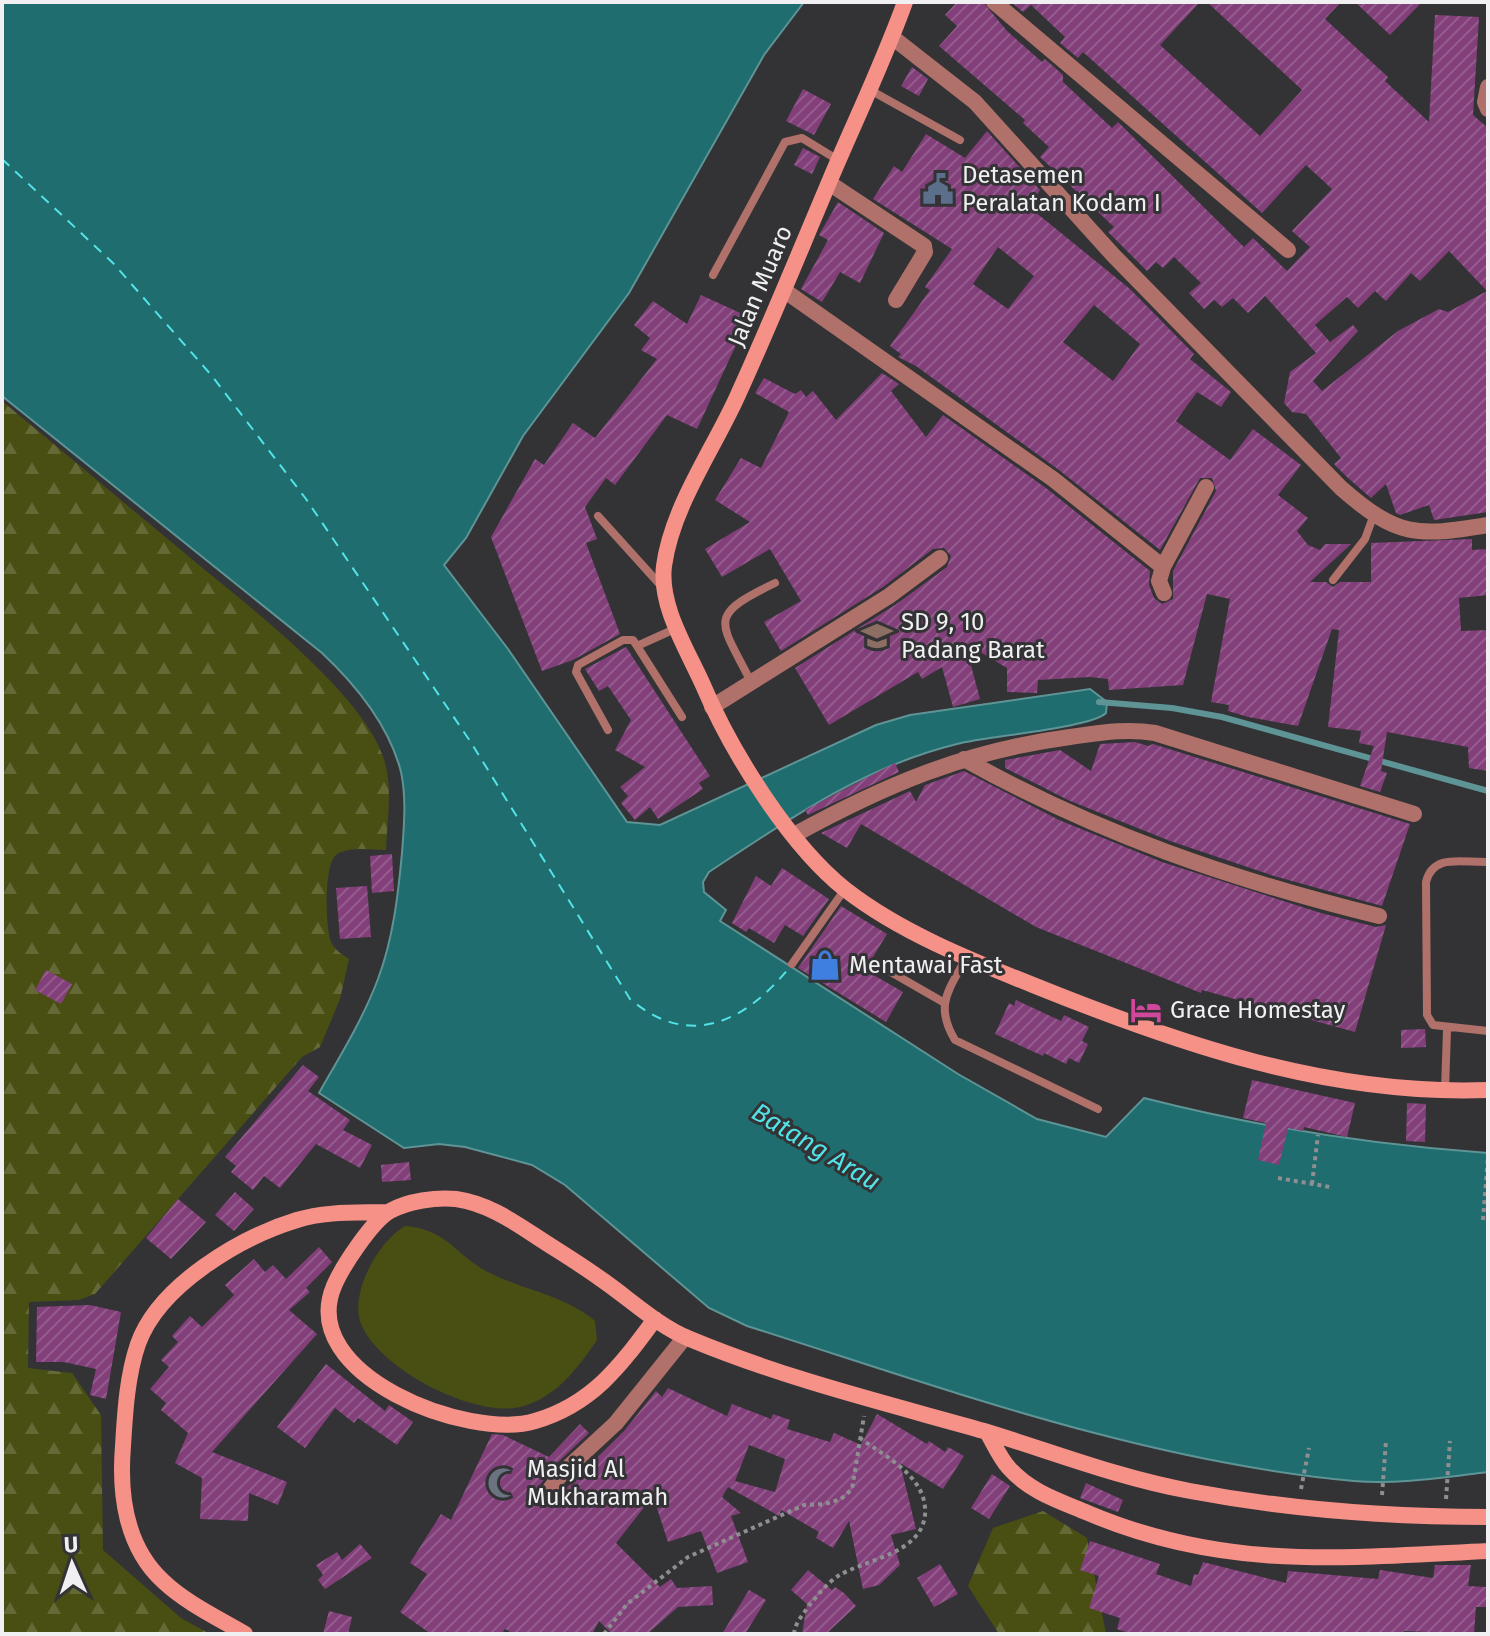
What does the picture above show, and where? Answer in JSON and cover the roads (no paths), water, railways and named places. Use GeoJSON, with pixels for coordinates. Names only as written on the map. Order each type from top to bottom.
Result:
{"type":"FeatureCollection","features":[{"type":"Feature","properties":{"kind":"street","name":"Jalan Muaro"},"geometry":{"type":"LineString","coordinates":[[663,588],[665,563],[688,496],[785,291],[905,2]]}},
{"type":"Feature","properties":{"kind":"street"},"geometry":{"type":"LineString","coordinates":[[994,2],[1288,250]]}},
{"type":"Feature","properties":{"kind":"street"},"geometry":{"type":"LineString","coordinates":[[892,37],[975,102],[1114,256],[1373,517],[1393,527],[1415,532],[1448,532],[1488,525]]}},
{"type":"Feature","properties":{"kind":"street"},"geometry":{"type":"LineString","coordinates":[[1488,87],[1485,102],[1488,109]]}},
{"type":"Feature","properties":{"kind":"street"},"geometry":{"type":"LineString","coordinates":[[829,183],[921,240],[925,252],[896,300]]}},
{"type":"Feature","properties":{"kind":"street"},"geometry":{"type":"LineString","coordinates":[[785,291],[1053,479],[1163,567]]}},
{"type":"Feature","properties":{"kind":"street"},"geometry":{"type":"LineString","coordinates":[[1164,593],[1159,581],[1163,567],[1206,487]]}},
{"type":"Feature","properties":{"kind":"street"},"geometry":{"type":"LineString","coordinates":[[712,707],[889,596],[940,558]]}},
{"type":"Feature","properties":{"kind":"street"},"geometry":{"type":"LineString","coordinates":[[663,588],[712,707],[740,757],[792,833],[845,889],[966,958],[1100,1012],[1249,1061],[1369,1086],[1445,1091],[1488,1090]]}},
{"type":"Feature","properties":{"kind":"street"},"geometry":{"type":"LineString","coordinates":[[792,833],[893,783],[964,759],[1022,743],[1138,730],[1414,814]]}},
{"type":"Feature","properties":{"kind":"street"},"geometry":{"type":"LineString","coordinates":[[964,759],[1094,826],[1280,892],[1379,916]]}},
{"type":"Feature","properties":{"kind":"street"},"geometry":{"type":"LineString","coordinates":[[245,1634],[161,1580],[134,1539],[121,1499],[121,1464],[131,1372],[138,1342],[154,1314],[200,1268],[236,1247],[299,1219],[329,1214],[388,1212],[428,1199],[458,1199],[488,1207],[597,1275],[655,1319],[685,1337],[781,1374],[987,1432],[1070,1461],[1187,1491],[1298,1507],[1488,1517]]}},
{"type":"Feature","properties":{"kind":"street"},"geometry":{"type":"LineString","coordinates":[[388,1212],[366,1237],[333,1288],[329,1307],[333,1330],[346,1357],[378,1384],[431,1413],[499,1426],[531,1423],[564,1411],[589,1398],[628,1356],[655,1319]]}},
{"type":"Feature","properties":{"kind":"street"},"geometry":{"type":"LineString","coordinates":[[548,1492],[562,1473],[616,1423],[685,1337]]}},
{"type":"Feature","properties":{"kind":"street"},"geometry":{"type":"LineString","coordinates":[[987,1432],[1009,1467],[1042,1494],[1131,1531],[1199,1548],[1287,1559],[1488,1551]]}},
{"type":"Feature","properties":{"kind":"lane"},"geometry":{"type":"LineString","coordinates":[[870,90],[960,140]]}},
{"type":"Feature","properties":{"kind":"lane"},"geometry":{"type":"LineString","coordinates":[[713,275],[785,142],[802,138],[839,160]]}},
{"type":"Feature","properties":{"kind":"lane"},"geometry":{"type":"LineString","coordinates":[[598,516],[663,588]]}},
{"type":"Feature","properties":{"kind":"lane"},"geometry":{"type":"LineString","coordinates":[[1333,580],[1365,539],[1373,517]]}},
{"type":"Feature","properties":{"kind":"lane"},"geometry":{"type":"LineString","coordinates":[[752,684],[724,626],[726,613],[735,602],[775,583]]}},
{"type":"Feature","properties":{"kind":"lane"},"geometry":{"type":"LineString","coordinates":[[637,646],[678,627]]}},
{"type":"Feature","properties":{"kind":"lane"},"geometry":{"type":"LineString","coordinates":[[608,730],[576,678],[578,665],[623,640],[633,640],[682,717]]}},
{"type":"Feature","properties":{"kind":"lane"},"geometry":{"type":"LineString","coordinates":[[1488,862],[1438,863],[1429,869],[1427,1015],[1433,1025],[1447,1030],[1488,1031]]}},
{"type":"Feature","properties":{"kind":"lane"},"geometry":{"type":"LineString","coordinates":[[792,964],[845,889]]}},
{"type":"Feature","properties":{"kind":"lane"},"geometry":{"type":"LineString","coordinates":[[966,958],[943,1002],[946,1025],[955,1040],[1098,1109]]}},
{"type":"Feature","properties":{"kind":"lane"},"geometry":{"type":"LineString","coordinates":[[889,971],[943,1002]]}},
{"type":"Feature","properties":{"kind":"lane"},"geometry":{"type":"LineString","coordinates":[[1445,1091],[1447,1030]]}},
{"type":"Feature","properties":{"kind":"water","name":"Batang Arau"},"geometry":{"type":"Polygon","coordinates":[[[2,2],[804,2],[764,55],[629,293],[523,436],[466,538],[444,565],[508,649],[627,822],[660,825],[876,725],[910,715],[1090,689],[1107,702],[1106,713],[1097,718],[957,744],[890,766],[858,781],[798,814],[709,872],[703,882],[704,892],[726,910],[720,921],[958,1074],[1037,1119],[1106,1137],[1144,1098],[1229,1118],[1315,1133],[1488,1153],[1488,1472],[1370,1482],[1199,1458],[971,1398],[747,1326],[709,1308],[565,1185],[532,1165],[465,1147],[439,1144],[404,1148],[319,1093],[365,1008],[388,948],[397,901],[404,832],[400,768],[387,735],[368,705],[322,653],[2,396],[2,2]]]}},
{"type":"Feature","properties":{"kind":"waterway"},"geometry":{"type":"LineString","coordinates":[[1099,702],[1172,708],[1222,717],[1488,791]]}},
{"type":"Feature","properties":{"kind":"place","name":"Detasemen Peralatan Kodam I"},"geometry":{"type":"Point","coordinates":[938,189]}},
{"type":"Feature","properties":{"kind":"place","name":"SD 9, 10 Padang Barat"},"geometry":{"type":"Point","coordinates":[877,636]}},
{"type":"Feature","properties":{"kind":"place","name":"Mentawai Fast"},"geometry":{"type":"Point","coordinates":[825,965]}},
{"type":"Feature","properties":{"kind":"place","name":"Grace Homestay"},"geometry":{"type":"Point","coordinates":[1146,1010]}},
{"type":"Feature","properties":{"kind":"place","name":"Masjid Al Mukharamah"},"geometry":{"type":"Point","coordinates":[503,1483]}}]}
